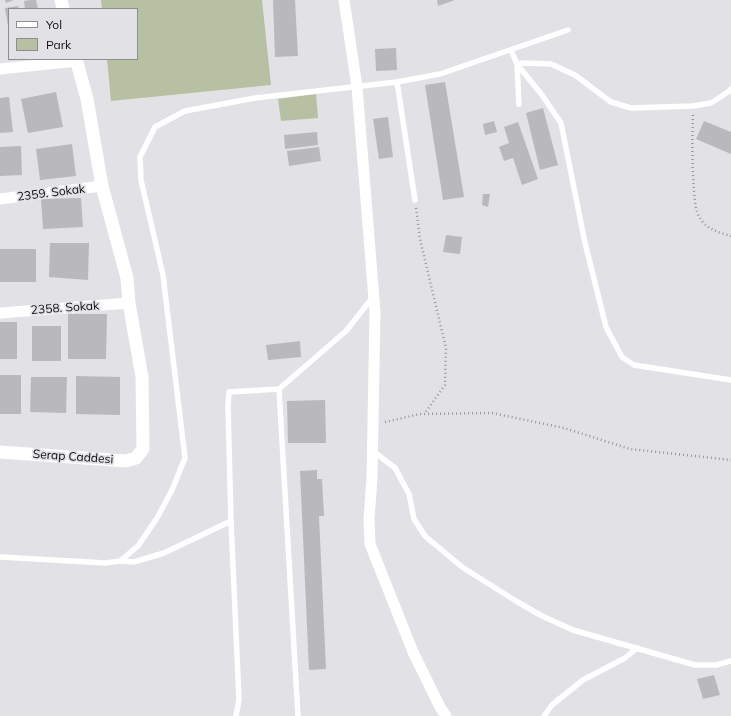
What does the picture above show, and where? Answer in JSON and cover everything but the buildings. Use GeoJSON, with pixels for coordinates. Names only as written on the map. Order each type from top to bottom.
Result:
{"type":"FeatureCollection","features":[{"type":"Feature","properties":{"kind":"street"},"geometry":{"type":"LineString","coordinates":[[344,0],[357,87],[375,312],[373,426],[369,519],[370,544],[413,652],[440,707],[446,716]]}},
{"type":"Feature","properties":{"kind":"street"},"geometry":{"type":"LineString","coordinates":[[0,69],[77,60],[87,99],[102,186],[127,278],[130,303]]}},
{"type":"Feature","properties":{"kind":"street","name":"2359. Sokak"},"geometry":{"type":"LineString","coordinates":[[0,199],[102,186]]}},
{"type":"Feature","properties":{"kind":"street","name":"2358. Sokak"},"geometry":{"type":"LineString","coordinates":[[0,313],[130,303]]}},
{"type":"Feature","properties":{"kind":"street","name":"Serap Caddesi"},"geometry":{"type":"LineString","coordinates":[[0,452],[126,461],[136,458],[142,449],[142,377],[130,303]]}},
{"type":"Feature","properties":{"kind":"lane"},"geometry":{"type":"LineString","coordinates":[[120,561],[138,546],[157,518],[172,490],[185,458],[163,275],[141,180],[140,157],[155,128],[185,111],[255,98],[397,82],[440,74],[568,30]]}},
{"type":"Feature","properties":{"kind":"lane"},"geometry":{"type":"LineString","coordinates":[[511,50],[517,64],[562,123],[585,243],[606,327],[622,357],[634,365],[731,380]]}},
{"type":"Feature","properties":{"kind":"lane"},"geometry":{"type":"LineString","coordinates":[[517,64],[519,104]]}},
{"type":"Feature","properties":{"kind":"lane"},"geometry":{"type":"LineString","coordinates":[[517,64],[551,64],[575,75],[611,102],[631,108],[693,106],[710,102],[731,89]]}},
{"type":"Feature","properties":{"kind":"lane"},"geometry":{"type":"LineString","coordinates":[[397,82],[415,200]]}},
{"type":"Feature","properties":{"kind":"lane"},"geometry":{"type":"LineString","coordinates":[[236,716],[239,700],[231,521],[228,406],[229,392],[279,389],[346,331],[374,297]]}},
{"type":"Feature","properties":{"kind":"lane"},"geometry":{"type":"LineString","coordinates":[[279,389],[298,716]]}},
{"type":"Feature","properties":{"kind":"lane"},"geometry":{"type":"LineString","coordinates":[[372,450],[395,468],[409,494],[414,519],[425,536],[462,567],[516,601],[542,616],[574,630],[695,665],[716,665],[731,661]]}},
{"type":"Feature","properties":{"kind":"lane"},"geometry":{"type":"LineString","coordinates":[[0,557],[106,563],[120,561],[134,562],[164,554],[231,521]]}},
{"type":"Feature","properties":{"kind":"lane"},"geometry":{"type":"LineString","coordinates":[[544,716],[552,705],[583,680],[625,658],[637,648]]}},
{"type":"Feature","properties":{"kind":"path"},"geometry":{"type":"LineString","coordinates":[[693,106],[692,152],[696,207],[700,218],[710,229],[731,236]]}},
{"type":"Feature","properties":{"kind":"path"},"geometry":{"type":"LineString","coordinates":[[415,200],[420,239],[446,348],[445,385],[425,414]]}},
{"type":"Feature","properties":{"kind":"path"},"geometry":{"type":"LineString","coordinates":[[373,426],[420,414],[492,413],[564,428],[630,449],[729,460],[731,456]]}},
{"type":"Feature","properties":{"kind":"green space"},"geometry":{"type":"Polygon","coordinates":[[[101,0],[262,0],[271,85],[111,101],[107,60],[138,60],[138,8],[102,8],[101,0]]]}},
{"type":"Feature","properties":{"kind":"green space"},"geometry":{"type":"Polygon","coordinates":[[[316,94],[318,118],[281,121],[278,99],[316,94]]]}}]}
